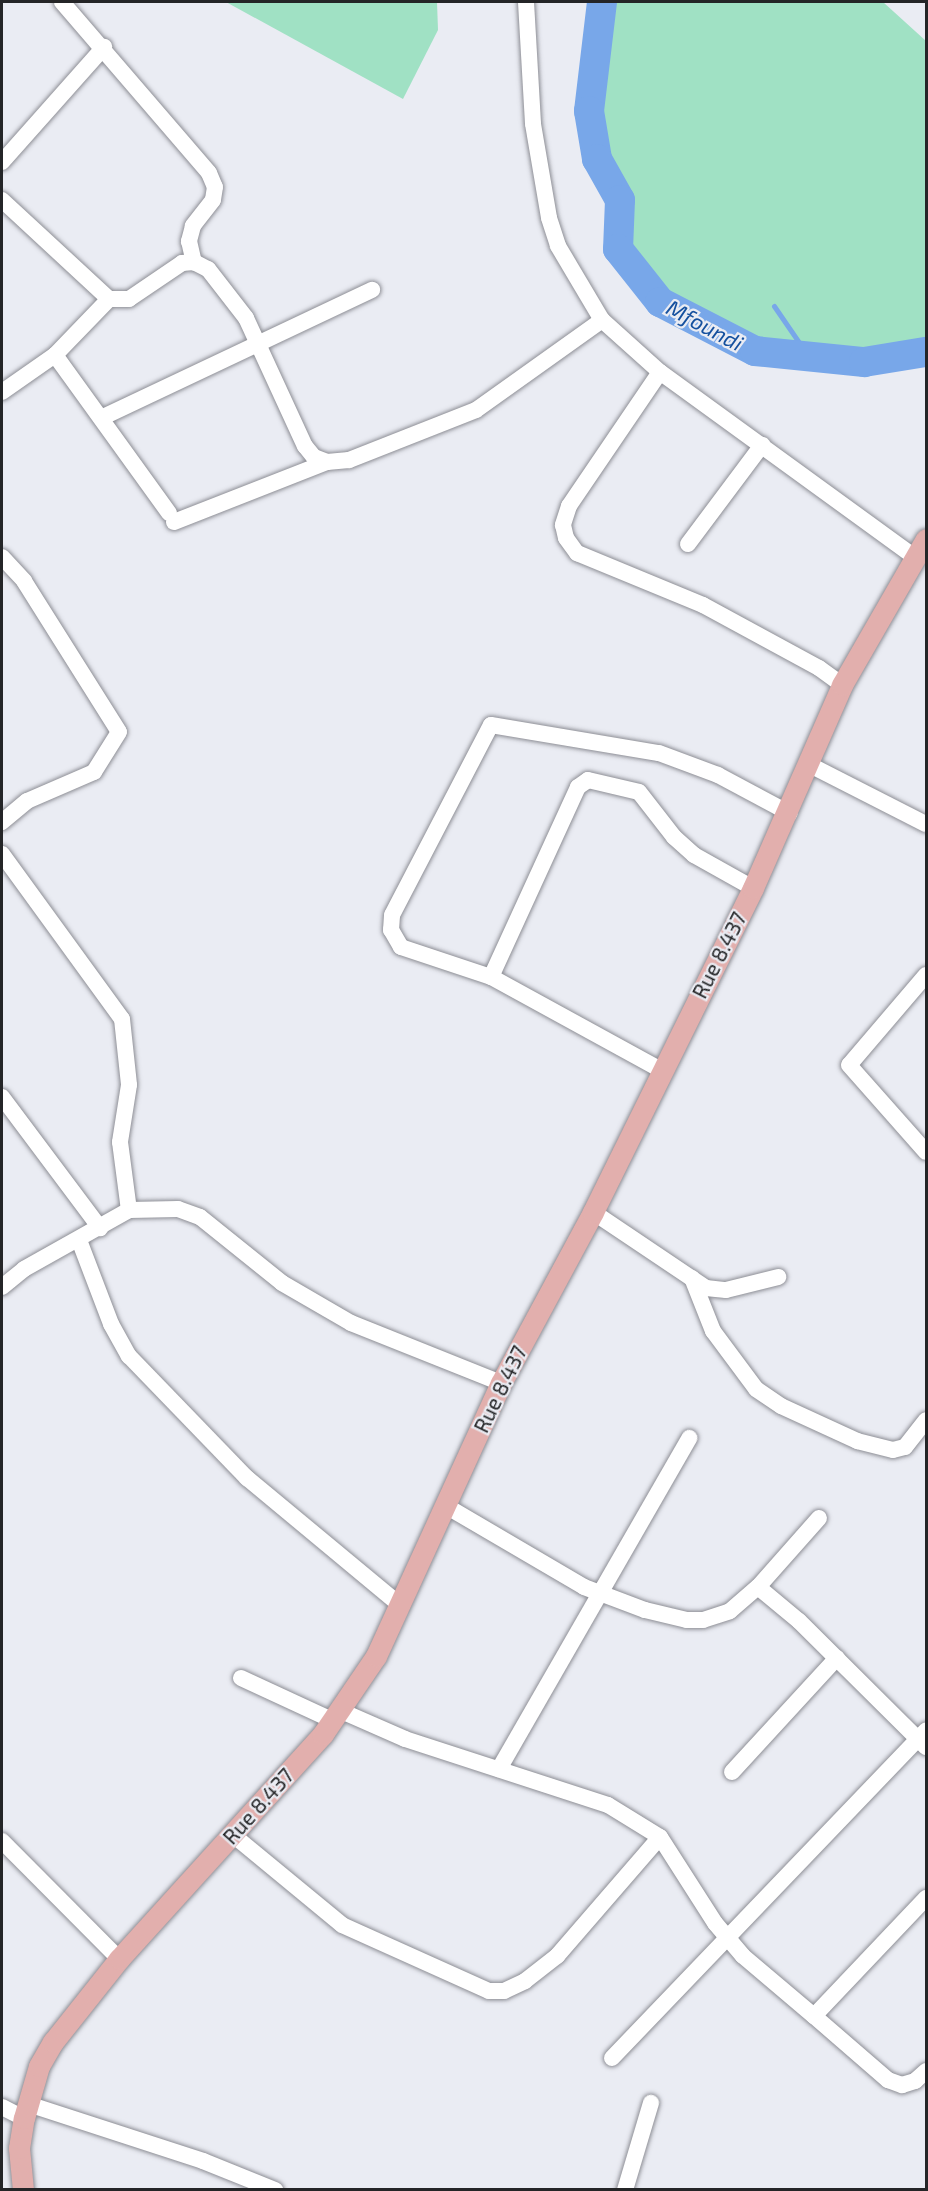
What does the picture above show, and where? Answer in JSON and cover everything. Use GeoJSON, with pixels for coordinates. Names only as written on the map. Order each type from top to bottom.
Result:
{"type":"FeatureCollection","features":[{"type":"Feature","properties":{"kind":"main road","name":"Rue 8.437"},"geometry":{"type":"LineString","coordinates":[[23,2190],[20,2148],[26,2111],[39,2066],[53,2042],[119,1959],[233,1835],[336,1715],[376,1656],[501,1383],[593,1212],[789,813],[842,685],[914,556],[927,538]]}},
{"type":"Feature","properties":{"kind":"street"},"geometry":{"type":"LineString","coordinates":[[62,2],[104,47],[209,173],[215,187],[213,200],[193,226],[189,241],[194,262]]}},
{"type":"Feature","properties":{"kind":"street"},"geometry":{"type":"LineString","coordinates":[[526,2],[533,124],[549,218],[558,246],[602,320],[660,372],[914,556]]}},
{"type":"Feature","properties":{"kind":"street"},"geometry":{"type":"LineString","coordinates":[[2,162],[104,47]]}},
{"type":"Feature","properties":{"kind":"street"},"geometry":{"type":"LineString","coordinates":[[2,200],[109,298],[129,299],[182,263],[194,262],[208,269],[246,318],[305,446],[314,457],[327,462]]}},
{"type":"Feature","properties":{"kind":"street"},"geometry":{"type":"LineString","coordinates":[[101,418],[372,290]]}},
{"type":"Feature","properties":{"kind":"street"},"geometry":{"type":"LineString","coordinates":[[2,392],[55,355],[109,298]]}},
{"type":"Feature","properties":{"kind":"street"},"geometry":{"type":"LineString","coordinates":[[55,355],[171,517],[327,462],[349,460],[476,410],[602,320]]}},
{"type":"Feature","properties":{"kind":"street"},"geometry":{"type":"LineString","coordinates":[[660,372],[568,506],[563,525],[566,538],[577,553],[703,605],[819,668],[842,685]]}},
{"type":"Feature","properties":{"kind":"street"},"geometry":{"type":"LineString","coordinates":[[688,544],[762,445]]}},
{"type":"Feature","properties":{"kind":"street"},"geometry":{"type":"LineString","coordinates":[[2,556],[24,581],[119,732],[94,772],[27,801],[2,822]]}},
{"type":"Feature","properties":{"kind":"street"},"geometry":{"type":"LineString","coordinates":[[661,1070],[615,1048],[491,977],[408,950],[397,942],[392,930],[392,915],[491,725],[652,751],[718,775],[789,813]]}},
{"type":"Feature","properties":{"kind":"street"},"geometry":{"type":"LineString","coordinates":[[808,764],[927,824]]}},
{"type":"Feature","properties":{"kind":"street"},"geometry":{"type":"LineString","coordinates":[[491,977],[578,787],[588,780],[639,792],[674,837],[694,855],[753,888]]}},
{"type":"Feature","properties":{"kind":"street"},"geometry":{"type":"LineString","coordinates":[[2,854],[122,1018],[129,1084],[120,1142],[129,1210]]}},
{"type":"Feature","properties":{"kind":"street"},"geometry":{"type":"LineString","coordinates":[[926,976],[849,1065],[927,1152]]}},
{"type":"Feature","properties":{"kind":"street"},"geometry":{"type":"LineString","coordinates":[[2,1097],[100,1228]]}},
{"type":"Feature","properties":{"kind":"street"},"geometry":{"type":"LineString","coordinates":[[2,1287],[24,1269],[129,1210],[178,1209],[200,1217],[308,1299],[351,1323],[501,1383]]}},
{"type":"Feature","properties":{"kind":"street"},"geometry":{"type":"LineString","coordinates":[[593,1212],[706,1288],[726,1290],[778,1277]]}},
{"type":"Feature","properties":{"kind":"street"},"geometry":{"type":"LineString","coordinates":[[79,1240],[111,1323],[129,1356],[247,1478],[400,1605]]}},
{"type":"Feature","properties":{"kind":"street"},"geometry":{"type":"LineString","coordinates":[[692,1278],[713,1331],[756,1389],[781,1406],[880,1449],[905,1447],[927,1420]]}},
{"type":"Feature","properties":{"kind":"street"},"geometry":{"type":"LineString","coordinates":[[499,1768],[689,1438]]}},
{"type":"Feature","properties":{"kind":"street"},"geometry":{"type":"LineString","coordinates":[[446,1506],[598,1593],[656,1613],[703,1620],[730,1611],[758,1587],[819,1518]]}},
{"type":"Feature","properties":{"kind":"street"},"geometry":{"type":"LineString","coordinates":[[612,2058],[924,1739],[758,1587]]}},
{"type":"Feature","properties":{"kind":"street"},"geometry":{"type":"LineString","coordinates":[[732,1772],[837,1658]]}},
{"type":"Feature","properties":{"kind":"street"},"geometry":{"type":"LineString","coordinates":[[241,1678],[405,1739],[608,1805],[660,1837],[729,1940],[888,2080],[902,2085],[915,2081],[927,2071]]}},
{"type":"Feature","properties":{"kind":"street"},"geometry":{"type":"LineString","coordinates":[[233,1835],[342,1925],[489,1991],[504,1991],[525,1981],[557,1956],[660,1837]]}},
{"type":"Feature","properties":{"kind":"street"},"geometry":{"type":"LineString","coordinates":[[2,1841],[119,1959]]}},
{"type":"Feature","properties":{"kind":"street"},"geometry":{"type":"LineString","coordinates":[[814,2016],[927,1898]]}},
{"type":"Feature","properties":{"kind":"street"},"geometry":{"type":"LineString","coordinates":[[625,2190],[651,2103]]}},
{"type":"Feature","properties":{"kind":"street"},"geometry":{"type":"LineString","coordinates":[[2,2107],[26,2111],[203,2161],[275,2190]]}},
{"type":"Feature","properties":{"kind":"green space"},"geometry":{"type":"Polygon","coordinates":[[[226,2],[437,2],[438,30],[403,99],[226,2]]]}},
{"type":"Feature","properties":{"kind":"green space"},"geometry":{"type":"Polygon","coordinates":[[[602,2],[883,2],[926,41],[926,352],[864,362],[755,351],[660,302],[618,249],[620,200],[597,159],[589,111],[602,2]]]}},
{"type":"Feature","properties":{"kind":"waterway","name":"Mfoundi"},"geometry":{"type":"LineString","coordinates":[[602,2],[589,111],[597,159],[620,200],[618,249],[660,302],[755,351],[864,362],[926,352]]}},
{"type":"Feature","properties":{"kind":"waterway"},"geometry":{"type":"LineString","coordinates":[[774,306],[807,354]]}}]}
